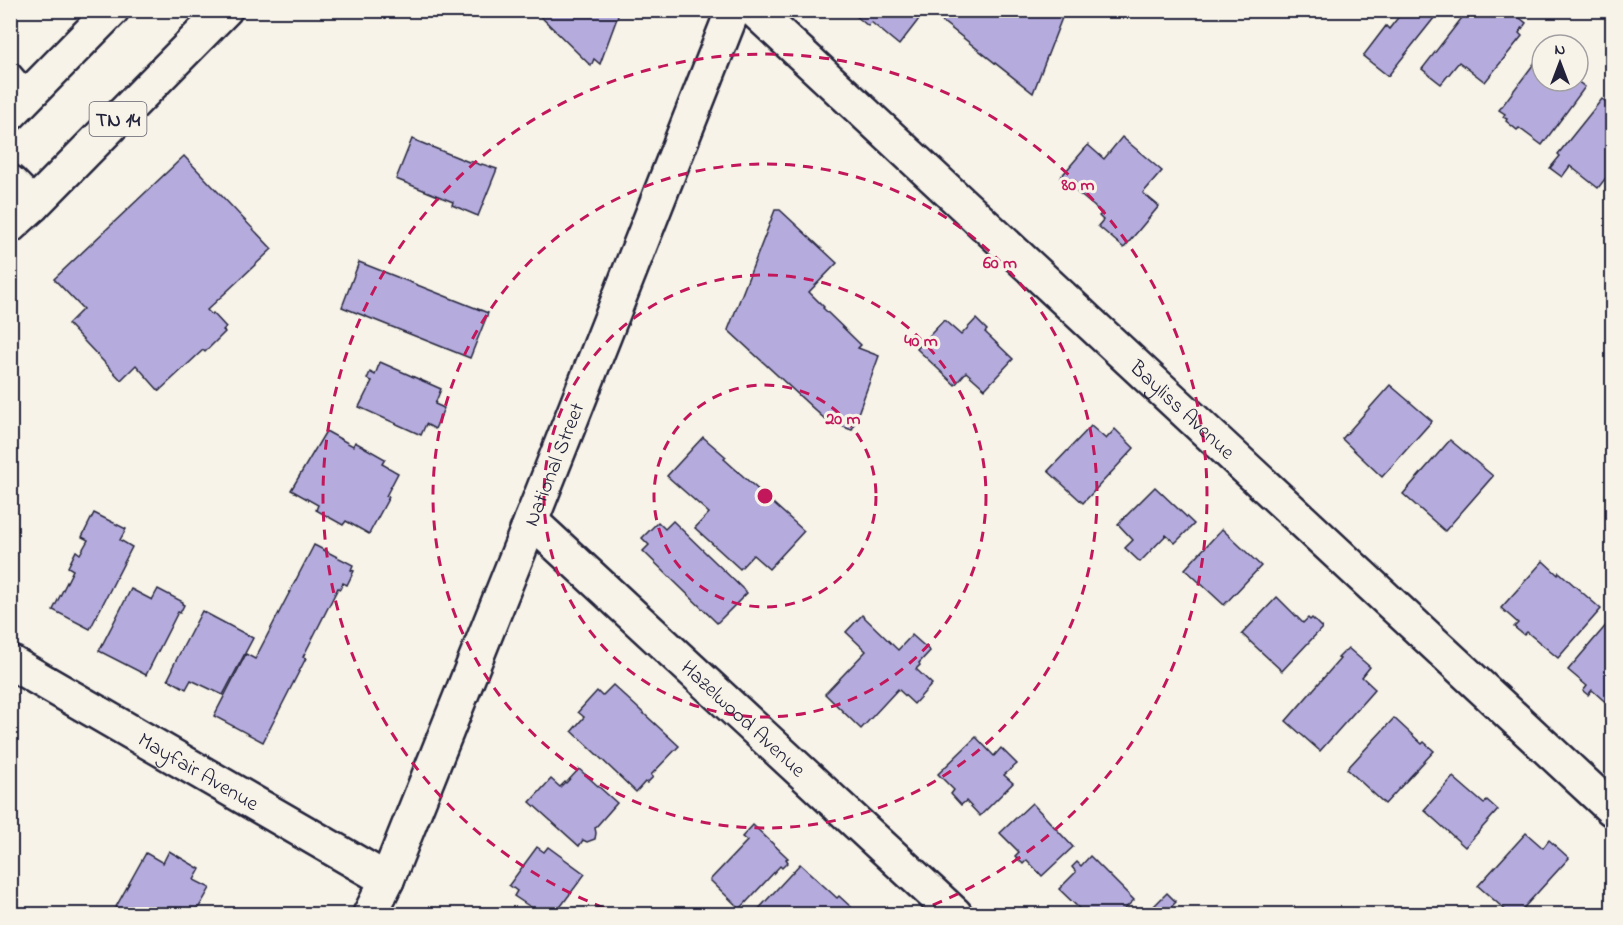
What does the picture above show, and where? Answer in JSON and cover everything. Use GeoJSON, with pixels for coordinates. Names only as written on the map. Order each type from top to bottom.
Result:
{"type":"FeatureCollection","features":[{"type":"Feature","properties":{"kind":"street"},"geometry":{"type":"LineString","coordinates":[[17,94],[112,10]]}},
{"type":"Feature","properties":{"kind":"street","name":"TN 14"},"geometry":{"type":"LineString","coordinates":[[22,216],[225,10]]}},
{"type":"Feature","properties":{"kind":"street","name":"National Street"},"geometry":{"type":"LineString","coordinates":[[370,915],[387,880],[531,521],[733,10]]}},
{"type":"Feature","properties":{"kind":"street","name":"Bayliss Avenue"},"geometry":{"type":"LineString","coordinates":[[754,10],[1612,809]]}},
{"type":"Feature","properties":{"kind":"street"},"geometry":{"type":"LineString","coordinates":[[10,182],[22,216]]}},
{"type":"Feature","properties":{"kind":"street","name":"Hazelwood Avenue"},"geometry":{"type":"LineString","coordinates":[[531,521],[955,915]]}},
{"type":"Feature","properties":{"kind":"street","name":"Mayfair Avenue"},"geometry":{"type":"LineString","coordinates":[[10,662],[387,880]]}},
{"type":"Feature","properties":{"kind":"building"},"geometry":{"type":"Polygon","coordinates":[[[534,10],[620,10],[600,64],[594,59],[591,66],[534,10]]]}},
{"type":"Feature","properties":{"kind":"building"},"geometry":{"type":"Polygon","coordinates":[[[849,10],[926,10],[899,45],[871,22],[868,26],[849,10]]]}},
{"type":"Feature","properties":{"kind":"building"},"geometry":{"type":"Polygon","coordinates":[[[928,10],[1065,10],[1033,93],[928,10]]]}},
{"type":"Feature","properties":{"kind":"building"},"geometry":{"type":"Polygon","coordinates":[[[1404,10],[1425,10],[1434,18],[1388,76],[1363,56],[1386,26],[1389,29],[1404,10]]]}},
{"type":"Feature","properties":{"kind":"building"},"geometry":{"type":"Polygon","coordinates":[[[1468,10],[1510,10],[1526,23],[1519,33],[1522,36],[1485,82],[1459,62],[1441,84],[1422,69],[1468,10]]]}},
{"type":"Feature","properties":{"kind":"building"},"geometry":{"type":"Polygon","coordinates":[[[1530,69],[1530,93],[1581,93],[1542,145],[1519,128],[1517,130],[1506,121],[1507,119],[1503,117],[1505,114],[1499,110],[1530,69]]]}},
{"type":"Feature","properties":{"kind":"building"},"geometry":{"type":"Polygon","coordinates":[[[1602,99],[1612,104],[1612,170],[1598,188],[1570,166],[1562,177],[1550,168],[1560,156],[1558,154],[1602,99]]]}},
{"type":"Feature","properties":{"kind":"building"},"geometry":{"type":"Polygon","coordinates":[[[1122,137],[1162,171],[1143,193],[1159,206],[1124,248],[1098,226],[1103,220],[1099,216],[1102,213],[1060,178],[1088,145],[1104,159],[1122,137]]]}},
{"type":"Feature","properties":{"kind":"building"},"geometry":{"type":"Polygon","coordinates":[[[412,139],[469,162],[497,169],[478,216],[452,205],[453,202],[396,179],[412,139]]]}},
{"type":"Feature","properties":{"kind":"building"},"geometry":{"type":"Polygon","coordinates":[[[184,156],[272,249],[207,310],[226,327],[223,330],[225,332],[159,391],[136,365],[121,380],[68,324],[83,309],[54,279],[184,156]]]}},
{"type":"Feature","properties":{"kind":"building"},"geometry":{"type":"Polygon","coordinates":[[[775,210],[780,210],[837,263],[809,292],[861,345],[858,348],[879,356],[852,430],[827,421],[728,330],[775,210]]]}},
{"type":"Feature","properties":{"kind":"building"},"geometry":{"type":"Polygon","coordinates":[[[359,262],[488,313],[470,358],[342,307],[359,262]]]}},
{"type":"Feature","properties":{"kind":"building"},"geometry":{"type":"Polygon","coordinates":[[[976,319],[987,330],[985,332],[1013,359],[985,389],[966,372],[955,385],[917,349],[944,320],[961,335],[976,319]]]}},
{"type":"Feature","properties":{"kind":"building"},"geometry":{"type":"Polygon","coordinates":[[[380,362],[441,389],[435,404],[444,408],[435,429],[426,424],[421,435],[359,407],[372,381],[367,379],[370,372],[375,375],[380,362]]]}},
{"type":"Feature","properties":{"kind":"building"},"geometry":{"type":"Polygon","coordinates":[[[1390,385],[1432,421],[1382,477],[1342,439],[1390,385]]]}},
{"type":"Feature","properties":{"kind":"building"},"geometry":{"type":"Polygon","coordinates":[[[1091,426],[1106,439],[1115,429],[1134,448],[1083,503],[1048,471],[1091,426]]]}},
{"type":"Feature","properties":{"kind":"building"},"geometry":{"type":"Polygon","coordinates":[[[326,431],[353,446],[355,442],[385,459],[382,464],[398,473],[386,496],[389,497],[369,534],[346,521],[343,525],[316,510],[318,505],[291,490],[326,431]]]}},
{"type":"Feature","properties":{"kind":"building"},"geometry":{"type":"Polygon","coordinates":[[[703,437],[804,531],[769,569],[753,555],[740,569],[695,528],[709,513],[667,476],[703,437]]]}},
{"type":"Feature","properties":{"kind":"building"},"geometry":{"type":"Polygon","coordinates":[[[1450,440],[1493,476],[1445,531],[1403,494],[1450,440]]]}},
{"type":"Feature","properties":{"kind":"building"},"geometry":{"type":"Polygon","coordinates":[[[1155,487],[1194,524],[1175,543],[1166,535],[1140,562],[1125,548],[1133,540],[1118,524],[1155,487]]]}},
{"type":"Feature","properties":{"kind":"building"},"geometry":{"type":"Polygon","coordinates":[[[94,513],[126,529],[120,540],[132,547],[90,629],[53,610],[73,570],[68,567],[76,551],[80,554],[88,540],[82,537],[94,513]]]}},
{"type":"Feature","properties":{"kind":"building"},"geometry":{"type":"Polygon","coordinates":[[[673,521],[747,593],[717,623],[643,551],[649,545],[642,538],[658,522],[665,529],[673,521]]]}},
{"type":"Feature","properties":{"kind":"building"},"geometry":{"type":"Polygon","coordinates":[[[1222,529],[1261,566],[1224,605],[1185,569],[1222,529]]]}},
{"type":"Feature","properties":{"kind":"building"},"geometry":{"type":"Polygon","coordinates":[[[314,545],[353,565],[351,570],[354,571],[347,585],[343,583],[340,589],[338,588],[303,657],[306,658],[263,742],[214,716],[246,654],[255,659],[314,545]]]}},
{"type":"Feature","properties":{"kind":"building"},"geometry":{"type":"Polygon","coordinates":[[[1543,561],[1601,609],[1558,658],[1527,632],[1524,635],[1514,627],[1518,623],[1501,608],[1543,561]]]}},
{"type":"Feature","properties":{"kind":"building"},"geometry":{"type":"Polygon","coordinates":[[[131,589],[152,600],[158,589],[183,602],[184,605],[180,613],[178,612],[146,675],[99,651],[131,589]]]}},
{"type":"Feature","properties":{"kind":"building"},"geometry":{"type":"Polygon","coordinates":[[[1277,597],[1303,623],[1308,618],[1310,620],[1312,618],[1322,628],[1282,671],[1242,634],[1277,597]]]}},
{"type":"Feature","properties":{"kind":"building"},"geometry":{"type":"Polygon","coordinates":[[[202,611],[253,638],[223,695],[191,680],[186,689],[168,679],[202,611]]]}},
{"type":"Feature","properties":{"kind":"building"},"geometry":{"type":"Polygon","coordinates":[[[862,615],[898,650],[912,635],[930,651],[916,669],[932,684],[914,704],[898,689],[861,729],[825,694],[866,651],[846,632],[862,615]]]}},
{"type":"Feature","properties":{"kind":"building"},"geometry":{"type":"Polygon","coordinates":[[[1608,623],[1612,626],[1611,707],[1592,690],[1588,695],[1583,691],[1587,686],[1568,670],[1608,623]]]}},
{"type":"Feature","properties":{"kind":"building"},"geometry":{"type":"Polygon","coordinates":[[[1348,648],[1370,667],[1362,677],[1375,689],[1320,751],[1286,721],[1348,648]]]}},
{"type":"Feature","properties":{"kind":"building"},"geometry":{"type":"Polygon","coordinates":[[[613,685],[679,746],[651,775],[653,777],[636,792],[572,731],[584,717],[578,712],[597,691],[602,696],[613,685]]]}},
{"type":"Feature","properties":{"kind":"building"},"geometry":{"type":"Polygon","coordinates":[[[1394,718],[1422,744],[1424,742],[1434,751],[1385,804],[1347,769],[1394,718]]]}},
{"type":"Feature","properties":{"kind":"building"},"geometry":{"type":"Polygon","coordinates":[[[976,737],[994,756],[1001,748],[1017,764],[1004,775],[1013,783],[980,816],[966,801],[961,805],[951,794],[954,790],[938,774],[976,737]]]}},
{"type":"Feature","properties":{"kind":"building"},"geometry":{"type":"Polygon","coordinates":[[[579,769],[617,803],[595,828],[595,839],[587,842],[583,840],[579,846],[530,802],[551,779],[560,787],[579,769]]]}},
{"type":"Feature","properties":{"kind":"building"},"geometry":{"type":"Polygon","coordinates":[[[1453,777],[1484,804],[1487,800],[1498,810],[1465,847],[1424,810],[1453,777]]]}},
{"type":"Feature","properties":{"kind":"building"},"geometry":{"type":"Polygon","coordinates":[[[1032,803],[1073,847],[1042,876],[1027,860],[1023,864],[1015,856],[1019,852],[1000,833],[1032,803]]]}},
{"type":"Feature","properties":{"kind":"building"},"geometry":{"type":"Polygon","coordinates":[[[753,825],[788,858],[786,859],[788,862],[782,868],[780,866],[740,909],[710,880],[747,841],[742,837],[753,825]]]}},
{"type":"Feature","properties":{"kind":"building"},"geometry":{"type":"Polygon","coordinates":[[[1526,833],[1543,848],[1549,840],[1569,858],[1518,914],[1510,914],[1478,886],[1526,833]]]}},
{"type":"Feature","properties":{"kind":"building"},"geometry":{"type":"Polygon","coordinates":[[[537,847],[544,852],[548,847],[585,874],[555,914],[531,914],[528,912],[532,908],[514,896],[517,891],[509,885],[537,847]]]}},
{"type":"Feature","properties":{"kind":"building"},"geometry":{"type":"Polygon","coordinates":[[[169,851],[200,869],[194,880],[210,888],[195,914],[112,914],[146,853],[163,863],[169,851]]]}},
{"type":"Feature","properties":{"kind":"building"},"geometry":{"type":"Polygon","coordinates":[[[1090,856],[1134,900],[1119,914],[1085,914],[1059,889],[1076,872],[1072,867],[1077,862],[1081,866],[1090,856]]]}},
{"type":"Feature","properties":{"kind":"building"},"geometry":{"type":"Polygon","coordinates":[[[800,864],[837,898],[839,896],[852,908],[846,914],[754,914],[800,864]]]}},
{"type":"Feature","properties":{"kind":"building"},"geometry":{"type":"Polygon","coordinates":[[[1167,893],[1176,902],[1164,914],[1146,914],[1167,893]]]}}]}
